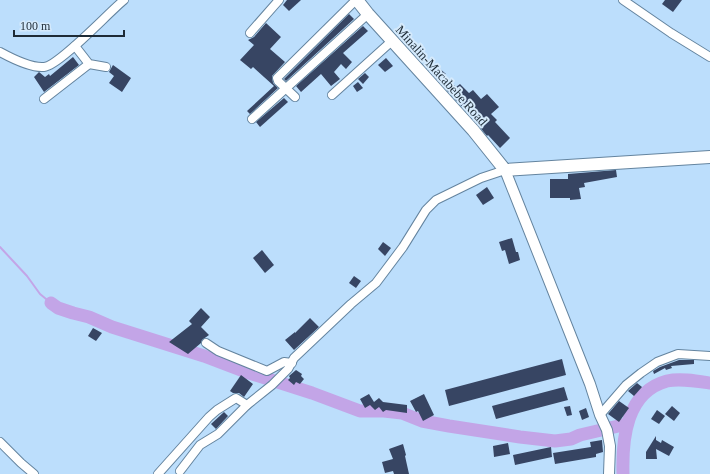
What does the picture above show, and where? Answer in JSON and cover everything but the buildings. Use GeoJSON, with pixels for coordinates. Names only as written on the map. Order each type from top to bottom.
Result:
{"type":"FeatureCollection","features":[{"type":"Feature","properties":{"kind":"main road","name":"Minalin-Macabebe Road"},"geometry":{"type":"LineString","coordinates":[[357,0],[473,130],[505,170]]}},
{"type":"Feature","properties":{"kind":"main road"},"geometry":{"type":"LineString","coordinates":[[505,170],[710,157]]}},
{"type":"Feature","properties":{"kind":"street"},"geometry":{"type":"LineString","coordinates":[[0,52],[37,67],[49,66],[75,46],[124,0]]}},
{"type":"Feature","properties":{"kind":"street"},"geometry":{"type":"LineString","coordinates":[[250,33],[280,0]]}},
{"type":"Feature","properties":{"kind":"street"},"geometry":{"type":"LineString","coordinates":[[295,97],[278,81],[277,78],[357,0]]}},
{"type":"Feature","properties":{"kind":"street"},"geometry":{"type":"LineString","coordinates":[[623,0],[710,57]]}},
{"type":"Feature","properties":{"kind":"street"},"geometry":{"type":"LineString","coordinates":[[252,119],[368,14]]}},
{"type":"Feature","properties":{"kind":"street"},"geometry":{"type":"LineString","coordinates":[[332,95],[393,40]]}},
{"type":"Feature","properties":{"kind":"street"},"geometry":{"type":"LineString","coordinates":[[75,46],[89,64],[106,67]]}},
{"type":"Feature","properties":{"kind":"street"},"geometry":{"type":"LineString","coordinates":[[44,99],[89,64]]}},
{"type":"Feature","properties":{"kind":"street"},"geometry":{"type":"LineString","coordinates":[[180,471],[200,445],[218,434],[247,405],[272,385],[290,366],[294,358],[376,282],[403,248],[422,215],[436,200],[481,178],[505,170],[607,430],[610,446],[609,474]]}},
{"type":"Feature","properties":{"kind":"street"},"geometry":{"type":"LineString","coordinates":[[206,343],[218,351],[267,371],[284,362],[290,366]]}},
{"type":"Feature","properties":{"kind":"street"},"geometry":{"type":"LineString","coordinates":[[600,415],[626,385],[640,373],[658,362],[678,354],[710,356]]}},
{"type":"Feature","properties":{"kind":"street"},"geometry":{"type":"LineString","coordinates":[[158,474],[208,417],[217,410],[236,398],[247,405]]}},
{"type":"Feature","properties":{"kind":"street"},"geometry":{"type":"LineString","coordinates":[[0,442],[13,456],[34,474]]}},
{"type":"Feature","properties":{"kind":"waterway"},"geometry":{"type":"LineString","coordinates":[[0,247],[27,276],[40,294],[51,303]]}},
{"type":"Feature","properties":{"kind":"waterway"},"geometry":{"type":"LineString","coordinates":[[51,303],[58,308],[89,317],[112,327],[204,356],[360,411],[402,413],[422,421],[449,426],[555,441],[571,439],[580,435],[627,424]]}},
{"type":"Feature","properties":{"kind":"waterway"},"geometry":{"type":"LineString","coordinates":[[623,474],[624,446],[629,418],[643,395],[653,387],[672,380],[710,383]]}}]}
